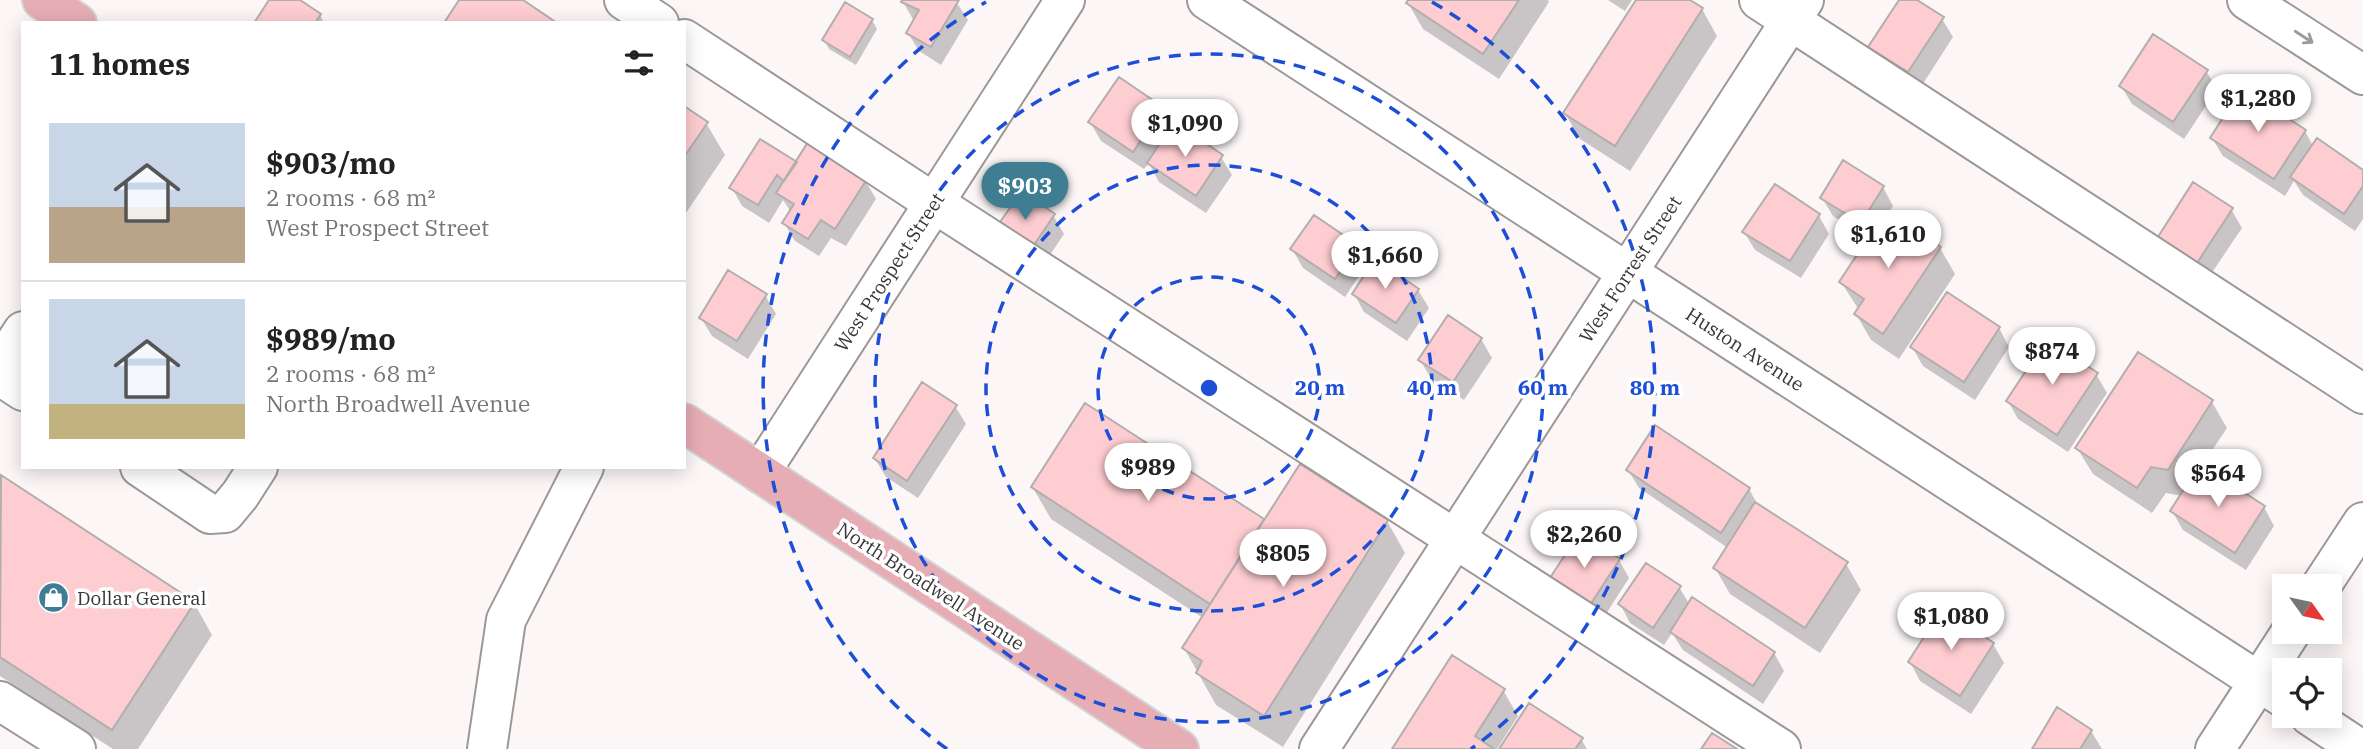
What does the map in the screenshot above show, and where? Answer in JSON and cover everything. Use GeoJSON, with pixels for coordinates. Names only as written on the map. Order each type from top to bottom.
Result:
{"type":"FeatureCollection","features":[{"type":"Feature","properties":{"kind":"main road"},"geometry":{"type":"LineString","coordinates":[[42,0],[74,21]]}},
{"type":"Feature","properties":{"kind":"main road","name":"North Broadwell Avenue"},"geometry":{"type":"LineString","coordinates":[[686,424],[1179,749]]}},
{"type":"Feature","properties":{"kind":"street"},"geometry":{"type":"LineString","coordinates":[[624,0],[656,21]]}},
{"type":"Feature","properties":{"kind":"street","name":"West Prospect Street"},"geometry":{"type":"LineString","coordinates":[[760,473],[1065,0]]}},
{"type":"Feature","properties":{"kind":"street","name":"Huston Avenue"},"geometry":{"type":"LineString","coordinates":[[1207,0],[2271,690]]}},
{"type":"Feature","properties":{"kind":"street"},"geometry":{"type":"LineString","coordinates":[[1759,0],[1797,10],[2363,394]]}},
{"type":"Feature","properties":{"kind":"street"},"geometry":{"type":"LineString","coordinates":[[2247,0],[2363,75]]}},
{"type":"Feature","properties":{"kind":"street","name":"West Forrest Street"},"geometry":{"type":"LineString","coordinates":[[1319,749],[1797,10]]}},
{"type":"Feature","properties":{"kind":"street"},"geometry":{"type":"LineString","coordinates":[[686,40],[1781,749]]}},
{"type":"Feature","properties":{"kind":"street"},"geometry":{"type":"LineString","coordinates":[[0,366],[21,334]]}},
{"type":"Feature","properties":{"kind":"street"},"geometry":{"type":"LineString","coordinates":[[0,376],[21,390]]}},
{"type":"Feature","properties":{"kind":"street"},"geometry":{"type":"LineString","coordinates":[[143,469],[211,514],[225,513],[257,469]]}},
{"type":"Feature","properties":{"kind":"street"},"geometry":{"type":"LineString","coordinates":[[487,749],[506,620],[583,469]]}},
{"type":"Feature","properties":{"kind":"street"},"geometry":{"type":"LineString","coordinates":[[2329,574],[2363,522]]}},
{"type":"Feature","properties":{"kind":"street"},"geometry":{"type":"LineString","coordinates":[[2215,749],[2271,690],[2287,644]]}},
{"type":"Feature","properties":{"kind":"street"},"geometry":{"type":"LineString","coordinates":[[0,701],[76,749]]}},
{"type":"Feature","properties":{"kind":"street"},"geometry":{"type":"LineString","coordinates":[[2328,728],[2360,749]]}},
{"type":"Feature","properties":{"kind":"building"},"geometry":{"type":"Polygon","coordinates":[[[269,0],[300,0],[321,14],[316,21],[255,21],[269,0]]]}},
{"type":"Feature","properties":{"kind":"building"},"geometry":{"type":"Polygon","coordinates":[[[459,0],[523,0],[554,21],[445,21],[459,0]]]}},
{"type":"Feature","properties":{"kind":"building"},"geometry":{"type":"Polygon","coordinates":[[[959,0],[931,47],[906,33],[919,10],[901,2],[959,0]]]}},
{"type":"Feature","properties":{"kind":"building"},"geometry":{"type":"Polygon","coordinates":[[[1408,0],[1519,0],[1483,54],[1406,3],[1408,0]]]}},
{"type":"Feature","properties":{"kind":"building"},"geometry":{"type":"Polygon","coordinates":[[[1636,0],[1690,0],[1703,8],[1615,146],[1563,113],[1636,0]]]}},
{"type":"Feature","properties":{"kind":"building"},"geometry":{"type":"Polygon","coordinates":[[[1899,0],[1917,0],[1944,17],[1908,72],[1868,47],[1899,0]]]}},
{"type":"Feature","properties":{"kind":"building"},"geometry":{"type":"Polygon","coordinates":[[[845,2],[873,19],[850,57],[822,40],[845,2]]]}},
{"type":"Feature","properties":{"kind":"building"},"geometry":{"type":"Polygon","coordinates":[[[2153,34],[2208,70],[2173,122],[2119,86],[2153,34]]]}},
{"type":"Feature","properties":{"kind":"building"},"geometry":{"type":"Polygon","coordinates":[[[1119,77],[1163,107],[1133,152],[1088,122],[1119,77]]]}},
{"type":"Feature","properties":{"kind":"building"},"geometry":{"type":"Polygon","coordinates":[[[2242,88],[2306,130],[2274,179],[2210,138],[2242,88]]]}},
{"type":"Feature","properties":{"kind":"building"},"geometry":{"type":"Polygon","coordinates":[[[686,107],[708,122],[686,154],[686,107]]]}},
{"type":"Feature","properties":{"kind":"building"},"geometry":{"type":"Polygon","coordinates":[[[1174,122],[1223,155],[1196,196],[1147,163],[1174,122]]]}},
{"type":"Feature","properties":{"kind":"building"},"geometry":{"type":"Polygon","coordinates":[[[2317,138],[2363,170],[2363,186],[2344,214],[2290,177],[2317,138]]]}},
{"type":"Feature","properties":{"kind":"building"},"geometry":{"type":"Polygon","coordinates":[[[760,139],[797,162],[784,181],[777,175],[758,205],[729,188],[760,139]]]}},
{"type":"Feature","properties":{"kind":"building"},"geometry":{"type":"Polygon","coordinates":[[[808,142],[867,179],[835,229],[821,220],[808,239],[782,223],[794,204],[776,193],[808,142]]]}},
{"type":"Feature","properties":{"kind":"building"},"geometry":{"type":"Polygon","coordinates":[[[1843,160],[1884,186],[1861,223],[1820,198],[1843,160]]]}},
{"type":"Feature","properties":{"kind":"building"},"geometry":{"type":"Polygon","coordinates":[[[2193,182],[2233,208],[2197,263],[2158,237],[2193,182]]]}},
{"type":"Feature","properties":{"kind":"building"},"geometry":{"type":"Polygon","coordinates":[[[1775,184],[1820,214],[1790,261],[1742,232],[1775,184]]]}},
{"type":"Feature","properties":{"kind":"building"},"geometry":{"type":"Polygon","coordinates":[[[1022,191],[1055,214],[1029,252],[995,229],[1022,191]]]}},
{"type":"Feature","properties":{"kind":"building"},"geometry":{"type":"Polygon","coordinates":[[[1886,211],[1941,247],[1883,334],[1854,314],[1864,299],[1839,282],[1886,211]]]}},
{"type":"Feature","properties":{"kind":"building"},"geometry":{"type":"Polygon","coordinates":[[[1314,215],[1358,245],[1335,279],[1290,249],[1314,215]]]}},
{"type":"Feature","properties":{"kind":"building"},"geometry":{"type":"Polygon","coordinates":[[[1375,259],[1419,289],[1396,323],[1352,294],[1375,259]]]}},
{"type":"Feature","properties":{"kind":"building"},"geometry":{"type":"Polygon","coordinates":[[[728,270],[767,294],[737,341],[699,318],[728,270]]]}},
{"type":"Feature","properties":{"kind":"building"},"geometry":{"type":"Polygon","coordinates":[[[1947,292],[2000,327],[1964,382],[1910,347],[1947,292]]]}},
{"type":"Feature","properties":{"kind":"building"},"geometry":{"type":"Polygon","coordinates":[[[1448,315],[1482,338],[1453,382],[1418,360],[1448,315]]]}},
{"type":"Feature","properties":{"kind":"building"},"geometry":{"type":"Polygon","coordinates":[[[2047,339],[2098,373],[2057,435],[2006,401],[2047,339]]]}},
{"type":"Feature","properties":{"kind":"building"},"geometry":{"type":"Polygon","coordinates":[[[2138,352],[2213,400],[2168,470],[2151,467],[2137,488],[2075,448],[2138,352]]]}},
{"type":"Feature","properties":{"kind":"building"},"geometry":{"type":"Polygon","coordinates":[[[922,382],[957,405],[907,481],[873,458],[922,382]]]}},
{"type":"Feature","properties":{"kind":"building"},"geometry":{"type":"Polygon","coordinates":[[[1085,403],[1264,519],[1210,604],[1031,487],[1085,403]]]}},
{"type":"Feature","properties":{"kind":"building"},"geometry":{"type":"Polygon","coordinates":[[[1655,425],[1750,488],[1721,533],[1626,470],[1655,425]]]}},
{"type":"Feature","properties":{"kind":"building"},"geometry":{"type":"Polygon","coordinates":[[[1300,464],[1388,520],[1264,716],[1196,673],[1202,661],[1182,648],[1300,464]]]}},
{"type":"Feature","properties":{"kind":"building"},"geometry":{"type":"Polygon","coordinates":[[[2200,464],[2265,506],[2235,553],[2170,511],[2200,464]]]}},
{"type":"Feature","properties":{"kind":"building"},"geometry":{"type":"Polygon","coordinates":[[[1,475],[195,602],[112,730],[0,657],[1,475]]]}},
{"type":"Feature","properties":{"kind":"building"},"geometry":{"type":"Polygon","coordinates":[[[1755,502],[1848,562],[1805,628],[1713,568],[1755,502]]]}},
{"type":"Feature","properties":{"kind":"building"},"geometry":{"type":"Polygon","coordinates":[[[1580,532],[1620,559],[1588,608],[1548,581],[1580,532]]]}},
{"type":"Feature","properties":{"kind":"building"},"geometry":{"type":"Polygon","coordinates":[[[1646,563],[1681,586],[1653,628],[1618,604],[1646,563]]]}},
{"type":"Feature","properties":{"kind":"building"},"geometry":{"type":"Polygon","coordinates":[[[1692,597],[1775,652],[1753,686],[1670,632],[1692,597]]]}},
{"type":"Feature","properties":{"kind":"building"},"geometry":{"type":"Polygon","coordinates":[[[1942,609],[1994,643],[1960,696],[1908,662],[1942,609]]]}},
{"type":"Feature","properties":{"kind":"building"},"geometry":{"type":"Polygon","coordinates":[[[1452,655],[1505,689],[1475,736],[1494,749],[1392,749],[1452,655]]]}},
{"type":"Feature","properties":{"kind":"building"},"geometry":{"type":"Polygon","coordinates":[[[1529,703],[1583,738],[1575,749],[1499,749],[1529,703]]]}},
{"type":"Feature","properties":{"kind":"building"},"geometry":{"type":"Polygon","coordinates":[[[2057,707],[2092,730],[2080,749],[2032,749],[2057,707]]]}},
{"type":"Feature","properties":{"kind":"building"},"geometry":{"type":"Polygon","coordinates":[[[1712,733],[1737,749],[1701,749],[1712,733]]]}},
{"type":"Feature","properties":{"kind":"place","name":"Dollar General"},"geometry":{"type":"Point","coordinates":[54,598]}}]}
